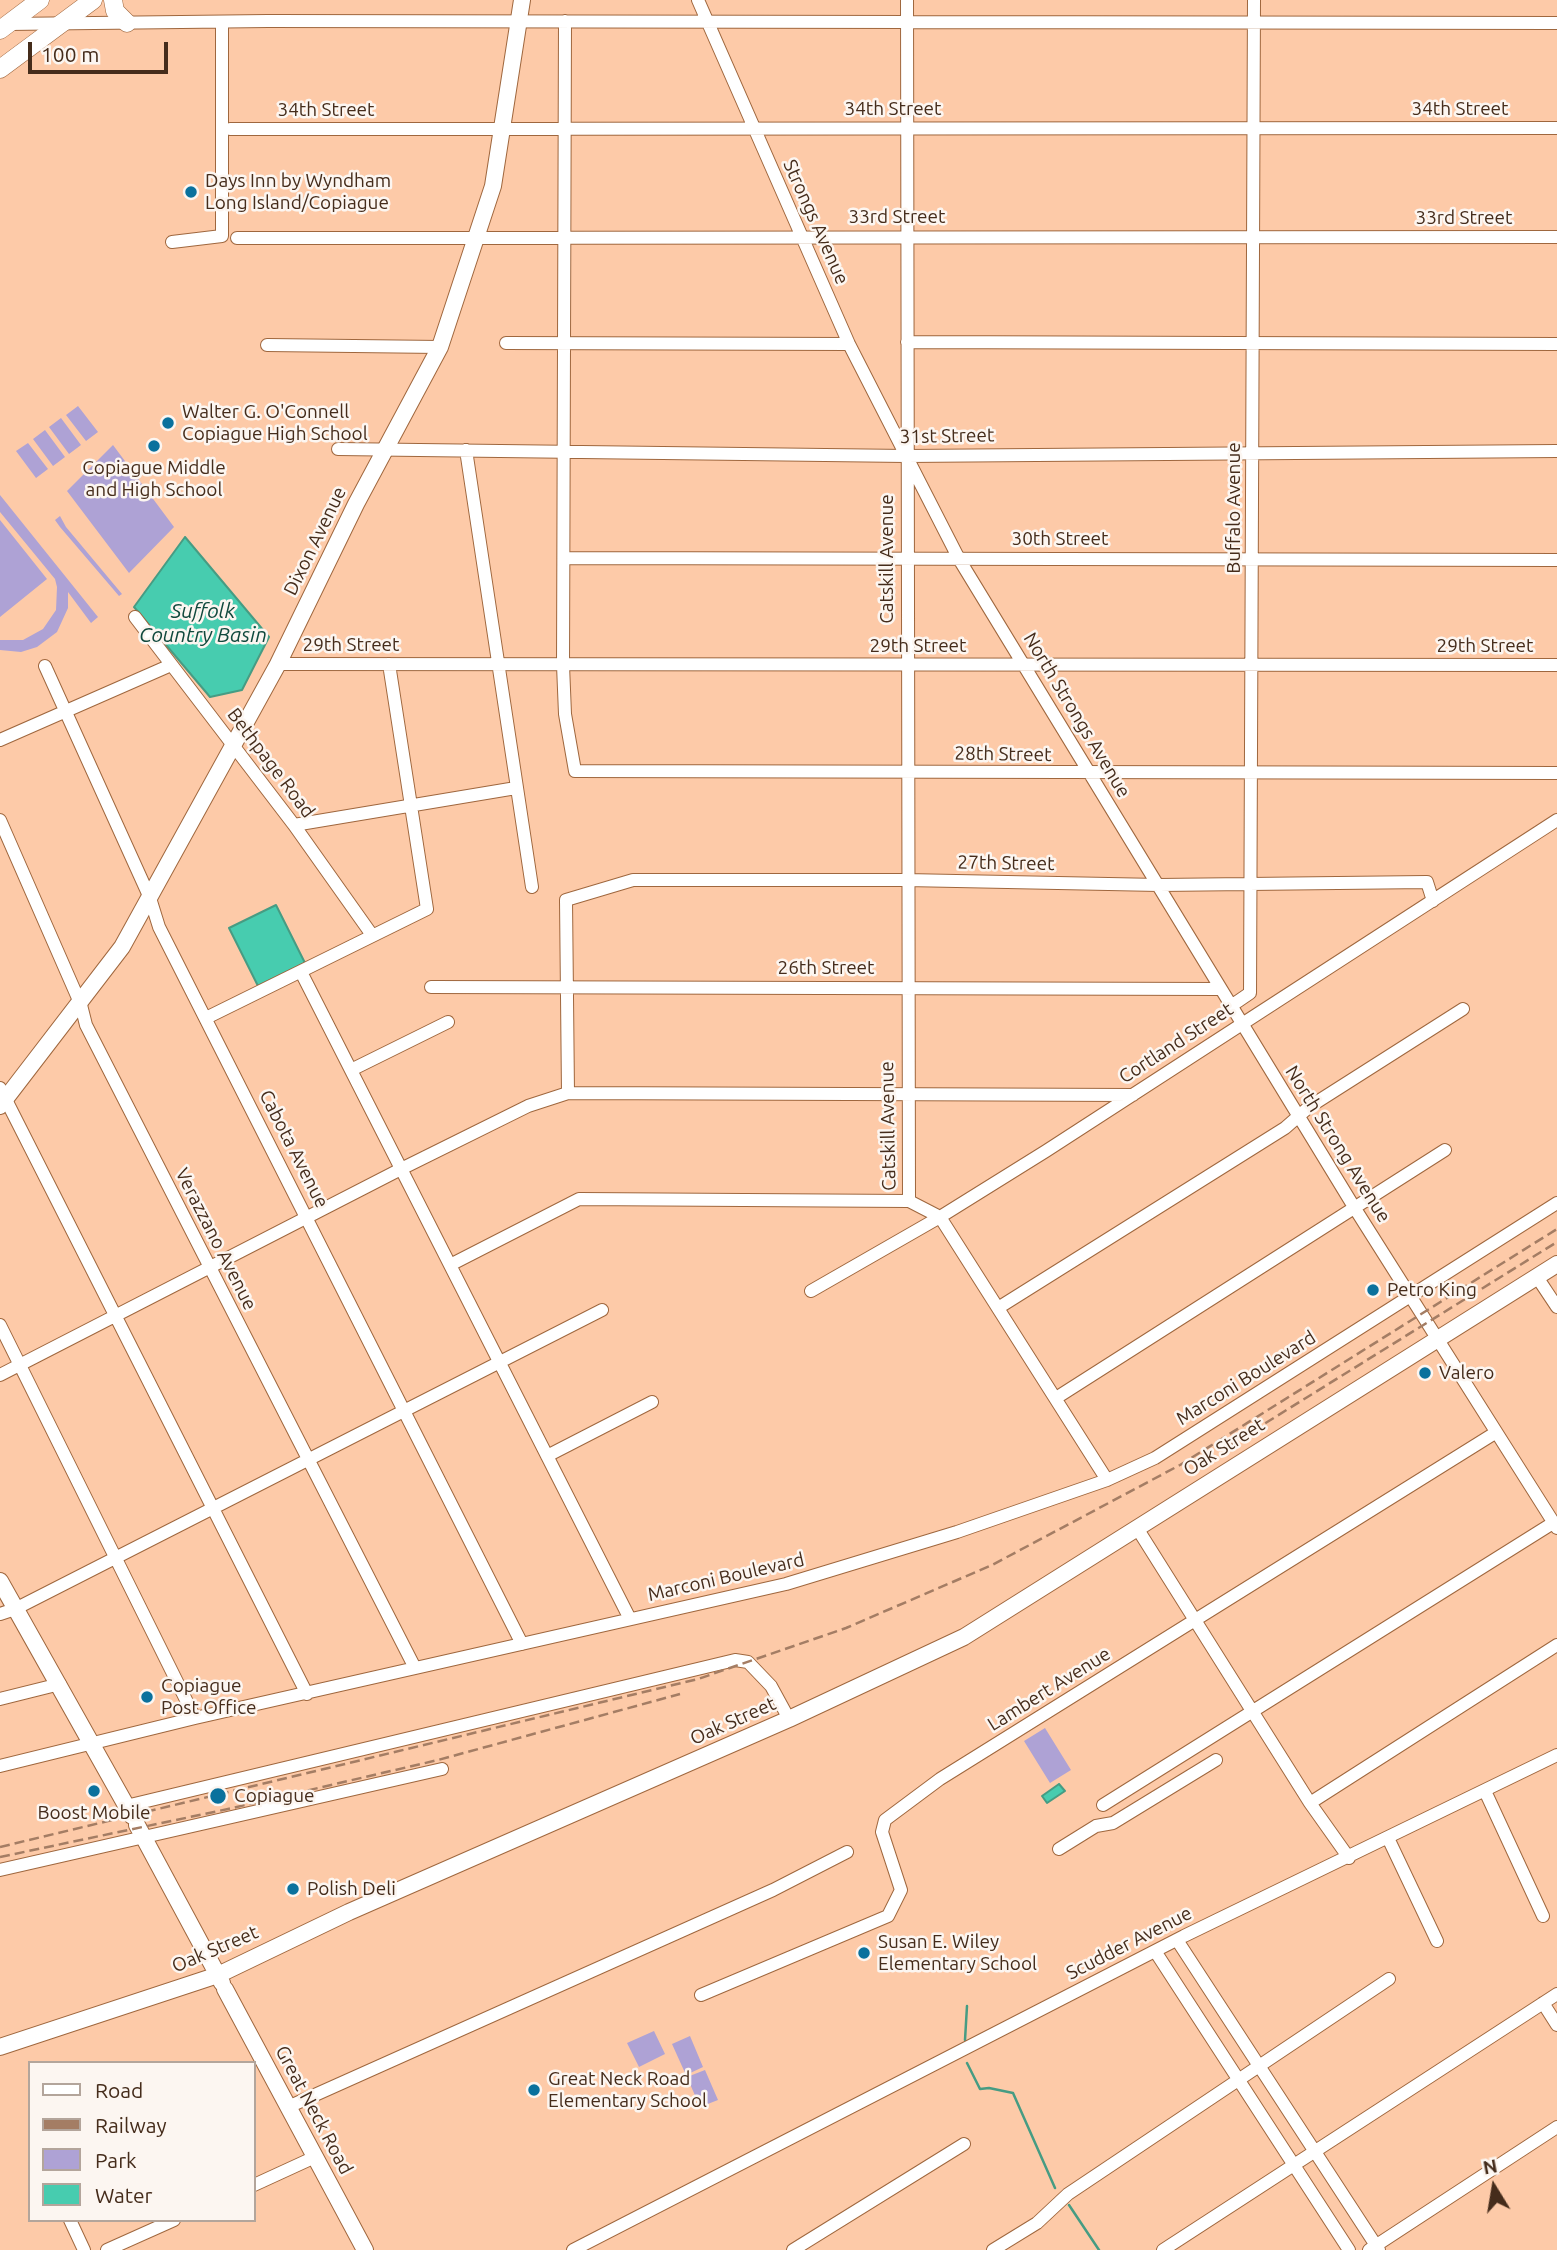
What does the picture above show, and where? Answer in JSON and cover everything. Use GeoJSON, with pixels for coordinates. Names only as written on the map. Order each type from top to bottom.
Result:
{"type":"FeatureCollection","features":[{"type":"Feature","properties":{"kind":"highway"},"geometry":{"type":"LineString","coordinates":[[3,26],[40,0]]}},
{"type":"Feature","properties":{"kind":"highway"},"geometry":{"type":"LineString","coordinates":[[0,69],[93,0]]}},
{"type":"Feature","properties":{"kind":"highway"},"geometry":{"type":"LineString","coordinates":[[113,0],[115,11],[127,23]]}},
{"type":"Feature","properties":{"kind":"main road","name":"Dixon Avenue"},"geometry":{"type":"LineString","coordinates":[[2,1098],[81,1004],[122,947],[235,746],[440,347],[493,186],[522,0]]}},
{"type":"Feature","properties":{"kind":"main road","name":"Oak Street"},"geometry":{"type":"LineString","coordinates":[[0,2047],[222,1983],[349,1912],[789,1719],[964,1637],[1557,1264]]}},
{"type":"Feature","properties":{"kind":"main road","name":"Great Neck Road"},"geometry":{"type":"LineString","coordinates":[[0,1581],[8,1612],[60,1684],[365,2250]]}},
{"type":"Feature","properties":{"kind":"street","name":"Strongs Avenue"},"geometry":{"type":"LineString","coordinates":[[698,0],[849,344],[906,456]]}},
{"type":"Feature","properties":{"kind":"street","name":"Catskill Avenue"},"geometry":{"type":"LineString","coordinates":[[907,0],[906,1095],[909,1202]]}},
{"type":"Feature","properties":{"kind":"street","name":"Buffalo Avenue"},"geometry":{"type":"LineString","coordinates":[[1231,1006],[1250,993],[1254,773],[1254,0]]}},
{"type":"Feature","properties":{"kind":"street"},"geometry":{"type":"LineString","coordinates":[[3,26],[518,21],[1557,23]]}},
{"type":"Feature","properties":{"kind":"street"},"geometry":{"type":"LineString","coordinates":[[564,665],[565,21]]}},
{"type":"Feature","properties":{"kind":"street"},"geometry":{"type":"LineString","coordinates":[[172,242],[222,236],[222,22]]}},
{"type":"Feature","properties":{"kind":"street","name":"34th Street"},"geometry":{"type":"LineString","coordinates":[[230,130],[1557,128]]}},
{"type":"Feature","properties":{"kind":"street","name":"33rd Street"},"geometry":{"type":"LineString","coordinates":[[237,238],[1557,237]]}},
{"type":"Feature","properties":{"kind":"street"},"geometry":{"type":"LineString","coordinates":[[907,342],[1557,344]]}},
{"type":"Feature","properties":{"kind":"street"},"geometry":{"type":"LineString","coordinates":[[506,343],[849,344]]}},
{"type":"Feature","properties":{"kind":"street"},"geometry":{"type":"LineString","coordinates":[[267,345],[440,347]]}},
{"type":"Feature","properties":{"kind":"street","name":"31st Street"},"geometry":{"type":"LineString","coordinates":[[338,449],[906,456],[1557,451]]}},
{"type":"Feature","properties":{"kind":"street"},"geometry":{"type":"LineString","coordinates":[[466,450],[532,887]]}},
{"type":"Feature","properties":{"kind":"street","name":"North Strongs Avenue"},"geometry":{"type":"LineString","coordinates":[[906,456],[959,559],[1221,989]]}},
{"type":"Feature","properties":{"kind":"street","name":"30th Street"},"geometry":{"type":"LineString","coordinates":[[564,558],[1557,560]]}},
{"type":"Feature","properties":{"kind":"street","name":"Bethpage Road"},"geometry":{"type":"LineString","coordinates":[[135,617],[294,825],[372,935]]}},
{"type":"Feature","properties":{"kind":"street","name":"29th Street"},"geometry":{"type":"LineString","coordinates":[[278,664],[1557,665]]}},
{"type":"Feature","properties":{"kind":"street"},"geometry":{"type":"LineString","coordinates":[[206,1018],[427,909],[389,664]]}},
{"type":"Feature","properties":{"kind":"street"},"geometry":{"type":"LineString","coordinates":[[0,740],[171,665]]}},
{"type":"Feature","properties":{"kind":"street","name":"28th Street"},"geometry":{"type":"LineString","coordinates":[[564,665],[565,714],[575,771],[1557,773]]}},
{"type":"Feature","properties":{"kind":"street","name":"Cabota Avenue"},"geometry":{"type":"LineString","coordinates":[[45,666],[150,898],[159,927],[522,1644]]}},
{"type":"Feature","properties":{"kind":"street"},"geometry":{"type":"LineString","coordinates":[[294,825],[516,788]]}},
{"type":"Feature","properties":{"kind":"street","name":"Verazzano Avenue"},"geometry":{"type":"LineString","coordinates":[[0,820],[81,1004],[86,1025],[306,1460],[415,1668]]}},
{"type":"Feature","properties":{"kind":"street","name":"Cortland Street"},"geometry":{"type":"LineString","coordinates":[[811,1291],[940,1217],[1241,1024],[1432,896],[1557,820]]}},
{"type":"Feature","properties":{"kind":"street","name":"27th Street"},"geometry":{"type":"LineString","coordinates":[[567,988],[566,900],[633,880],[906,880],[1159,885],[1427,882],[1432,896]]}},
{"type":"Feature","properties":{"kind":"street"},"geometry":{"type":"LineString","coordinates":[[301,972],[630,1619]]}},
{"type":"Feature","properties":{"kind":"street","name":"26th Street"},"geometry":{"type":"LineString","coordinates":[[431,987],[1221,989]]}},
{"type":"Feature","properties":{"kind":"street"},"geometry":{"type":"LineString","coordinates":[[567,988],[568,1093]]}},
{"type":"Feature","properties":{"kind":"street","name":"North Strong Avenue"},"geometry":{"type":"LineString","coordinates":[[1221,989],[1437,1341],[1555,1526]]}},
{"type":"Feature","properties":{"kind":"street"},"geometry":{"type":"LineString","coordinates":[[998,1308],[1463,1009]]}},
{"type":"Feature","properties":{"kind":"street"},"geometry":{"type":"LineString","coordinates":[[351,1070],[448,1022]]}},
{"type":"Feature","properties":{"kind":"street"},"geometry":{"type":"LineString","coordinates":[[0,1375],[401,1169],[528,1106],[568,1093],[1132,1095]]}},
{"type":"Feature","properties":{"kind":"street"},"geometry":{"type":"LineString","coordinates":[[2,1098],[117,1314],[307,1694]]}},
{"type":"Feature","properties":{"kind":"street"},"geometry":{"type":"LineString","coordinates":[[1056,1398],[1445,1150]]}},
{"type":"Feature","properties":{"kind":"street"},"geometry":{"type":"LineString","coordinates":[[450,1265],[579,1199],[909,1202],[940,1217],[1107,1480]]}},
{"type":"Feature","properties":{"kind":"street","name":"Marconi Boulevard"},"geometry":{"type":"LineString","coordinates":[[0,1766],[195,1718],[786,1584],[857,1564],[1107,1480],[1155,1458],[1557,1203]]}},
{"type":"Feature","properties":{"kind":"street"},"geometry":{"type":"LineString","coordinates":[[1537,1277],[1557,1307]]}},
{"type":"Feature","properties":{"kind":"street"},"geometry":{"type":"LineString","coordinates":[[8,1612],[402,1409],[602,1310]]}},
{"type":"Feature","properties":{"kind":"street"},"geometry":{"type":"LineString","coordinates":[[0,1325],[195,1718]]}},
{"type":"Feature","properties":{"kind":"street"},"geometry":{"type":"LineString","coordinates":[[547,1456],[652,1402]]}},
{"type":"Feature","properties":{"kind":"street","name":"Lambert Avenue"},"geometry":{"type":"LineString","coordinates":[[701,1994],[888,1916],[901,1890],[883,1832],[885,1820],[940,1779],[1495,1433]]}},
{"type":"Feature","properties":{"kind":"street"},"geometry":{"type":"LineString","coordinates":[[1103,1805],[1555,1526]]}},
{"type":"Feature","properties":{"kind":"street"},"geometry":{"type":"LineString","coordinates":[[1136,1528],[1255,1712],[1310,1803],[1349,1858]]}},
{"type":"Feature","properties":{"kind":"street"},"geometry":{"type":"LineString","coordinates":[[1310,1803],[1557,1645]]}},
{"type":"Feature","properties":{"kind":"street"},"geometry":{"type":"LineString","coordinates":[[0,1870],[135,1822],[735,1660],[748,1662],[771,1686],[789,1719]]}},
{"type":"Feature","properties":{"kind":"street"},"geometry":{"type":"LineString","coordinates":[[0,1699],[60,1684]]}},
{"type":"Feature","properties":{"kind":"street","name":"Scudder Avenue"},"geometry":{"type":"LineString","coordinates":[[573,2250],[1155,1951],[1557,1755]]}},
{"type":"Feature","properties":{"kind":"street"},"geometry":{"type":"LineString","coordinates":[[1059,1849],[1096,1826],[1114,1824],[1216,1760]]}},
{"type":"Feature","properties":{"kind":"street"},"geometry":{"type":"LineString","coordinates":[[135,1822],[442,1769]]}},
{"type":"Feature","properties":{"kind":"street"},"geometry":{"type":"LineString","coordinates":[[1485,1791],[1543,1916]]}},
{"type":"Feature","properties":{"kind":"street"},"geometry":{"type":"LineString","coordinates":[[1388,1838],[1437,1941]]}},
{"type":"Feature","properties":{"kind":"street"},"geometry":{"type":"LineString","coordinates":[[288,2107],[773,1890],[847,1852]]}},
{"type":"Feature","properties":{"kind":"street"},"geometry":{"type":"LineString","coordinates":[[1177,1940],[1375,2248],[1557,2127]]}},
{"type":"Feature","properties":{"kind":"street"},"geometry":{"type":"LineString","coordinates":[[1155,1951],[1349,2250]]}},
{"type":"Feature","properties":{"kind":"street"},"geometry":{"type":"LineString","coordinates":[[993,2250],[1038,2223],[1068,2194],[1389,1979]]}},
{"type":"Feature","properties":{"kind":"street"},"geometry":{"type":"LineString","coordinates":[[1163,2250],[1557,1994]]}},
{"type":"Feature","properties":{"kind":"street"},"geometry":{"type":"LineString","coordinates":[[1543,2003],[1557,2025]]}},
{"type":"Feature","properties":{"kind":"street"},"geometry":{"type":"LineString","coordinates":[[793,2250],[964,2144]]}},
{"type":"Feature","properties":{"kind":"street"},"geometry":{"type":"LineString","coordinates":[[256,2184],[315,2157]]}},
{"type":"Feature","properties":{"kind":"street"},"geometry":{"type":"LineString","coordinates":[[71,2222],[84,2250]]}},
{"type":"Feature","properties":{"kind":"street"},"geometry":{"type":"LineString","coordinates":[[107,2250],[170,2222]]}},
{"type":"Feature","properties":{"kind":"green space"},"geometry":{"type":"Polygon","coordinates":[[[78,406],[98,432],[86,441],[66,415],[78,406]]]}},
{"type":"Feature","properties":{"kind":"green space"},"geometry":{"type":"Polygon","coordinates":[[[61,418],[81,445],[69,454],[49,427],[61,418]]]}},
{"type":"Feature","properties":{"kind":"green space"},"geometry":{"type":"Polygon","coordinates":[[[45,430],[65,457],[53,466],[33,439],[45,430]]]}},
{"type":"Feature","properties":{"kind":"green space"},"geometry":{"type":"Polygon","coordinates":[[[28,443],[48,469],[36,478],[16,451],[28,443]]]}},
{"type":"Feature","properties":{"kind":"green space"},"geometry":{"type":"Polygon","coordinates":[[[113,445],[174,527],[129,573],[67,491],[113,445]]]}},
{"type":"Feature","properties":{"kind":"green space"},"geometry":{"type":"Polygon","coordinates":[[[0,495],[98,617],[91,623],[68,592],[68,608],[57,632],[37,647],[21,652],[0,650],[0,640],[23,640],[43,629],[56,610],[57,587],[55,579],[0,512],[0,495]]]}},
{"type":"Feature","properties":{"kind":"green space"},"geometry":{"type":"Polygon","coordinates":[[[60,516],[66,527],[122,594],[119,596],[60,527],[55,520],[60,516]]]}},
{"type":"Feature","properties":{"kind":"green space"},"geometry":{"type":"Polygon","coordinates":[[[0,520],[47,579],[0,617],[0,520]]]}},
{"type":"Feature","properties":{"kind":"green space"},"geometry":{"type":"Polygon","coordinates":[[[1045,1728],[1071,1770],[1050,1783],[1024,1741],[1045,1728]]]}},
{"type":"Feature","properties":{"kind":"green space"},"geometry":{"type":"Polygon","coordinates":[[[654,2031],[665,2054],[639,2067],[627,2043],[654,2031]]]}},
{"type":"Feature","properties":{"kind":"green space"},"geometry":{"type":"Polygon","coordinates":[[[690,2036],[703,2067],[686,2075],[672,2044],[690,2036]]]}},
{"type":"Feature","properties":{"kind":"green space"},"geometry":{"type":"Polygon","coordinates":[[[705,2070],[718,2100],[700,2107],[687,2077],[705,2070]]]}},
{"type":"Feature","properties":{"kind":"water","name":"Suffolk Country Basin"},"geometry":{"type":"Polygon","coordinates":[[[185,537],[269,637],[242,690],[210,697],[134,607],[185,537]]]}},
{"type":"Feature","properties":{"kind":"water"},"geometry":{"type":"Polygon","coordinates":[[[276,905],[305,963],[258,986],[229,928],[276,905]]]}},
{"type":"Feature","properties":{"kind":"water"},"geometry":{"type":"Polygon","coordinates":[[[1059,1784],[1065,1791],[1047,1803],[1042,1796],[1059,1784]]]}},
{"type":"Feature","properties":{"kind":"waterway"},"geometry":{"type":"LineString","coordinates":[[965,2040],[967,2006]]}},
{"type":"Feature","properties":{"kind":"waterway"},"geometry":{"type":"LineString","coordinates":[[967,2063],[980,2089],[1013,2093],[1055,2188]]}},
{"type":"Feature","properties":{"kind":"waterway"},"geometry":{"type":"LineString","coordinates":[[1069,2205],[1099,2250]]}},
{"type":"Feature","properties":{"kind":"railway"},"geometry":{"type":"LineString","coordinates":[[0,1847],[698,1679],[846,1628],[992,1565],[1180,1465],[1557,1229]]}},
{"type":"Feature","properties":{"kind":"railway"},"geometry":{"type":"LineString","coordinates":[[1227,1447],[1557,1242]]}},
{"type":"Feature","properties":{"kind":"railway"},"geometry":{"type":"LineString","coordinates":[[0,1857],[228,1809],[438,1760],[680,1694]]}},
{"type":"Feature","properties":{"kind":"place","name":"Days Inn by Wyndham Long Island/Copiague"},"geometry":{"type":"Point","coordinates":[191,192]}},
{"type":"Feature","properties":{"kind":"place","name":"Walter G. O'Connell Copiague High School"},"geometry":{"type":"Point","coordinates":[168,423]}},
{"type":"Feature","properties":{"kind":"place","name":"Copiague Middle and High School"},"geometry":{"type":"Point","coordinates":[154,446]}},
{"type":"Feature","properties":{"kind":"place","name":"Petro King"},"geometry":{"type":"Point","coordinates":[1373,1290]}},
{"type":"Feature","properties":{"kind":"place","name":"Valero"},"geometry":{"type":"Point","coordinates":[1425,1373]}},
{"type":"Feature","properties":{"kind":"place","name":"Copiague Post Office"},"geometry":{"type":"Point","coordinates":[147,1697]}},
{"type":"Feature","properties":{"kind":"place","name":"Boost Mobile"},"geometry":{"type":"Point","coordinates":[94,1791]}},
{"type":"Feature","properties":{"kind":"place","name":"Copiague"},"geometry":{"type":"Point","coordinates":[218,1796]}},
{"type":"Feature","properties":{"kind":"place","name":"Polish Deli"},"geometry":{"type":"Point","coordinates":[293,1889]}},
{"type":"Feature","properties":{"kind":"place","name":"Susan E. Wiley Elementary School"},"geometry":{"type":"Point","coordinates":[864,1953]}},
{"type":"Feature","properties":{"kind":"place","name":"Great Neck Road Elementary School"},"geometry":{"type":"Point","coordinates":[534,2090]}}]}
